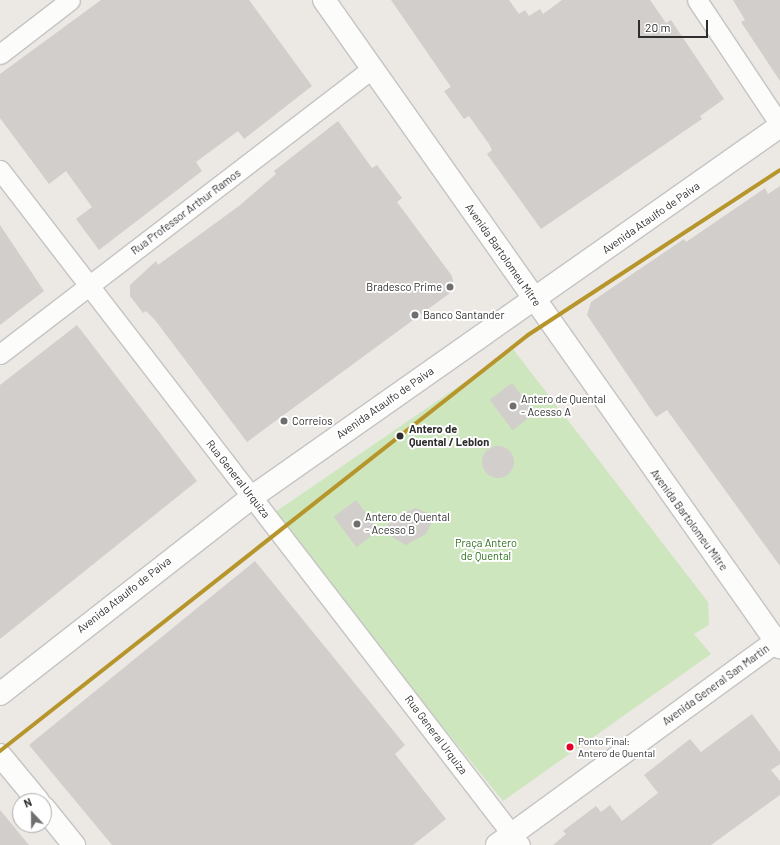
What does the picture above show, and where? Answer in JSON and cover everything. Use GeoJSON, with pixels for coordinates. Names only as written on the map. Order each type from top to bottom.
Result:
{"type":"FeatureCollection","features":[{"type":"Feature","properties":{"kind":"main road","name":"Avenida Bartolomeu Mitre"},"geometry":{"type":"LineString","coordinates":[[324,0],[535,300],[779,642]]}},
{"type":"Feature","properties":{"kind":"main road","name":"Avenida Ataulfo de Paiva"},"geometry":{"type":"LineString","coordinates":[[0,694],[252,497],[535,300],[780,126]]}},
{"type":"Feature","properties":{"kind":"main road","name":"Avenida General San Martin"},"geometry":{"type":"LineString","coordinates":[[509,841],[779,642]]}},
{"type":"Feature","properties":{"kind":"main road"},"geometry":{"type":"LineString","coordinates":[[0,755],[31,793]]}},
{"type":"Feature","properties":{"kind":"main road"},"geometry":{"type":"LineString","coordinates":[[52,818],[74,845]]}},
{"type":"Feature","properties":{"kind":"street"},"geometry":{"type":"LineString","coordinates":[[0,54],[70,0]]}},
{"type":"Feature","properties":{"kind":"street"},"geometry":{"type":"LineString","coordinates":[[697,0],[780,126]]}},
{"type":"Feature","properties":{"kind":"street","name":"Rua Professor Arthur Ramos"},"geometry":{"type":"LineString","coordinates":[[0,354],[372,69]]}},
{"type":"Feature","properties":{"kind":"street","name":"Rua General Urquiza"},"geometry":{"type":"LineString","coordinates":[[0,170],[252,497],[509,841]]}},
{"type":"Feature","properties":{"kind":"green space","name":"Praça Antero de Quental"},"geometry":{"type":"Polygon","coordinates":[[[513,349],[708,602],[709,625],[694,634],[711,654],[503,801],[271,515],[513,349]]]}},
{"type":"Feature","properties":{"kind":"building"},"geometry":{"type":"Polygon","coordinates":[[[101,0],[249,0],[312,86],[244,139],[238,131],[196,162],[202,171],[99,250],[76,219],[92,207],[66,171],[49,184],[0,118],[0,74],[101,0]]]}},
{"type":"Feature","properties":{"kind":"building"},"geometry":{"type":"Polygon","coordinates":[[[391,0],[509,0],[519,14],[525,10],[529,16],[540,9],[543,14],[562,0],[650,0],[666,23],[671,20],[724,99],[700,116],[702,119],[541,229],[487,154],[492,150],[489,144],[469,116],[464,119],[444,91],[451,87],[391,0]]]}},
{"type":"Feature","properties":{"kind":"building"},"geometry":{"type":"Polygon","coordinates":[[[733,0],[780,0],[780,81],[741,22],[745,20],[733,0]]]}},
{"type":"Feature","properties":{"kind":"building"},"geometry":{"type":"Polygon","coordinates":[[[338,121],[372,168],[377,165],[402,198],[397,202],[452,276],[454,286],[450,293],[247,442],[155,320],[146,311],[143,313],[130,296],[130,285],[156,261],[158,265],[239,206],[276,174],[274,171],[338,121]]]}},
{"type":"Feature","properties":{"kind":"building"},"geometry":{"type":"Polygon","coordinates":[[[780,186],[780,566],[667,410],[656,417],[587,315],[591,302],[684,239],[686,242],[765,188],[768,194],[780,186]]]}},
{"type":"Feature","properties":{"kind":"building"},"geometry":{"type":"Polygon","coordinates":[[[0,225],[44,291],[0,325],[0,225]]]}},
{"type":"Feature","properties":{"kind":"building"},"geometry":{"type":"Polygon","coordinates":[[[77,325],[197,481],[0,639],[0,385],[77,325]]]}},
{"type":"Feature","properties":{"kind":"building","name":"Antero de Quental - Acesso A"},"geometry":{"type":"Polygon","coordinates":[[[512,383],[535,413],[513,430],[490,400],[512,383]]]}},
{"type":"Feature","properties":{"kind":"building"},"geometry":{"type":"Polygon","coordinates":[[[495,446],[501,446],[510,450],[514,462],[510,474],[501,478],[495,478],[486,474],[482,465],[482,459],[486,450],[495,446]]]}},
{"type":"Feature","properties":{"kind":"building","name":"Antero de Quental - Acesso B"},"geometry":{"type":"Polygon","coordinates":[[[356,500],[379,530],[357,547],[334,517],[356,500]]]}},
{"type":"Feature","properties":{"kind":"building"},"geometry":{"type":"Polygon","coordinates":[[[416,508],[431,515],[432,522],[426,534],[406,545],[383,532],[393,517],[416,508]]]}},
{"type":"Feature","properties":{"kind":"building"},"geometry":{"type":"Polygon","coordinates":[[[255,561],[405,745],[395,754],[446,819],[413,845],[112,845],[29,745],[255,561]]]}},
{"type":"Feature","properties":{"kind":"building"},"geometry":{"type":"Polygon","coordinates":[[[752,714],[780,752],[780,764],[771,770],[780,781],[780,795],[711,845],[553,845],[566,834],[563,831],[596,806],[601,812],[610,805],[622,821],[658,793],[644,775],[690,739],[701,752],[752,714]]]}},
{"type":"Feature","properties":{"kind":"building"},"geometry":{"type":"Polygon","coordinates":[[[0,810],[12,824],[12,833],[19,833],[29,845],[0,845],[0,810]]]}},
{"type":"Feature","properties":{"kind":"transit line"},"geometry":{"type":"LineString","coordinates":[[0,751],[528,335],[780,170]]}},
{"type":"Feature","properties":{"kind":"place","name":"Bradesco Prime"},"geometry":{"type":"Point","coordinates":[450,287]}},
{"type":"Feature","properties":{"kind":"place","name":"Banco Santander"},"geometry":{"type":"Point","coordinates":[415,315]}},
{"type":"Feature","properties":{"kind":"place","name":"Antero de Quental - Acesso A"},"geometry":{"type":"Point","coordinates":[513,406]}},
{"type":"Feature","properties":{"kind":"place","name":"Correios"},"geometry":{"type":"Point","coordinates":[284,421]}},
{"type":"Feature","properties":{"kind":"place","name":"Antero de Quental / Leblon"},"geometry":{"type":"Point","coordinates":[400,436]}},
{"type":"Feature","properties":{"kind":"place","name":"Antero de Quental - Acesso B"},"geometry":{"type":"Point","coordinates":[357,524]}},
{"type":"Feature","properties":{"kind":"place","name":"Ponto Final: Antero de Quental"},"geometry":{"type":"Point","coordinates":[570,747]}}]}
